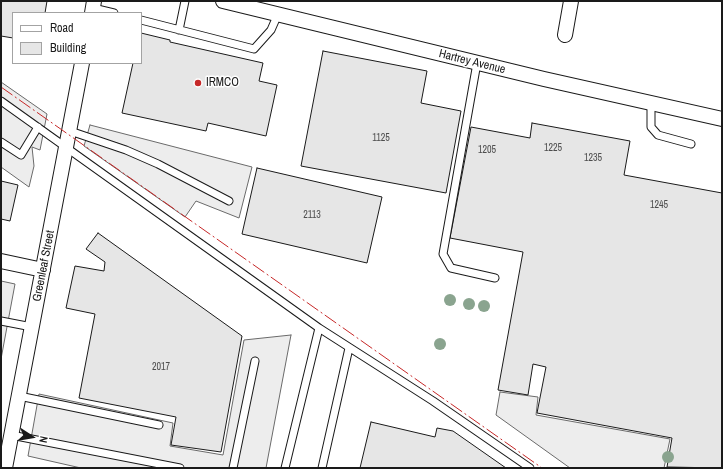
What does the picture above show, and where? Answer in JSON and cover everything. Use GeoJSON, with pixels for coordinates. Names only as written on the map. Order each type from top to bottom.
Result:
{"type":"FeatureCollection","features":[{"type":"Feature","properties":{"kind":"street","name":"Hartrey Avenue"},"geometry":{"type":"LineString","coordinates":[[223,1],[477,63],[722,120]]}},
{"type":"Feature","properties":{"kind":"street"},"geometry":{"type":"LineString","coordinates":[[565,35],[571,1]]}},
{"type":"Feature","properties":{"kind":"street","name":"Greenleaf Street"},"geometry":{"type":"LineString","coordinates":[[5,468],[82,64]]}},
{"type":"Feature","properties":{"kind":"street"},"geometry":{"type":"LineString","coordinates":[[1,261],[43,270]]}},
{"type":"Feature","properties":{"kind":"lane"},"geometry":{"type":"LineString","coordinates":[[180,30],[185,1]]}},
{"type":"Feature","properties":{"kind":"lane"},"geometry":{"type":"LineString","coordinates":[[93,7],[110,12]]}},
{"type":"Feature","properties":{"kind":"lane"},"geometry":{"type":"LineString","coordinates":[[142,20],[254,49],[271,30],[278,14]]}},
{"type":"Feature","properties":{"kind":"lane"},"geometry":{"type":"LineString","coordinates":[[477,63],[443,254],[451,268],[495,278]]}},
{"type":"Feature","properties":{"kind":"lane"},"geometry":{"type":"LineString","coordinates":[[1,101],[319,328],[530,468]]}},
{"type":"Feature","properties":{"kind":"lane"},"geometry":{"type":"LineString","coordinates":[[651,104],[651,128],[658,135],[691,144]]}},
{"type":"Feature","properties":{"kind":"lane"},"geometry":{"type":"LineString","coordinates":[[1,142],[21,155],[38,127]]}},
{"type":"Feature","properties":{"kind":"lane"},"geometry":{"type":"LineString","coordinates":[[70,131],[126,150],[158,164],[229,201]]}},
{"type":"Feature","properties":{"kind":"lane"},"geometry":{"type":"LineString","coordinates":[[1,321],[32,327]]}},
{"type":"Feature","properties":{"kind":"lane"},"geometry":{"type":"LineString","coordinates":[[285,468],[319,328]]}},
{"type":"Feature","properties":{"kind":"lane"},"geometry":{"type":"LineString","coordinates":[[322,468],[349,348]]}},
{"type":"Feature","properties":{"kind":"lane"},"geometry":{"type":"LineString","coordinates":[[233,468],[256,361]]}},
{"type":"Feature","properties":{"kind":"lane"},"geometry":{"type":"LineString","coordinates":[[19,396],[159,425]]}},
{"type":"Feature","properties":{"kind":"lane"},"geometry":{"type":"LineString","coordinates":[[11,434],[180,468]]}},
{"type":"Feature","properties":{"kind":"shaded area"},"geometry":{"type":"Polygon","coordinates":[[[1,82],[47,114],[40,150],[32,147],[34,166],[29,187],[1,167],[1,82]]]}},
{"type":"Feature","properties":{"kind":"shaded area"},"geometry":{"type":"Polygon","coordinates":[[[90,125],[252,167],[239,218],[196,201],[185,217],[84,146],[90,125]]]}},
{"type":"Feature","properties":{"kind":"shaded area"},"geometry":{"type":"Polygon","coordinates":[[[1,281],[15,284],[1,359],[1,281]]]}},
{"type":"Feature","properties":{"kind":"shaded area"},"geometry":{"type":"Polygon","coordinates":[[[291,335],[266,468],[81,468],[28,456],[39,394],[173,423],[170,446],[223,455],[244,340],[291,335]]]}},
{"type":"Feature","properties":{"kind":"shaded area"},"geometry":{"type":"Polygon","coordinates":[[[500,392],[538,397],[536,415],[670,439],[664,468],[570,468],[496,415],[500,392]]]}},
{"type":"Feature","properties":{"kind":"building"},"geometry":{"type":"Polygon","coordinates":[[[1,1],[47,1],[45,12],[12,12],[12,38],[1,36],[1,1]]]}},
{"type":"Feature","properties":{"kind":"building","name":"IRMCO"},"geometry":{"type":"Polygon","coordinates":[[[142,33],[170,40],[170,42],[263,63],[259,81],[277,85],[266,136],[208,123],[206,131],[122,113],[133,64],[142,64],[142,33]]]}},
{"type":"Feature","properties":{"kind":"building"},"geometry":{"type":"Polygon","coordinates":[[[323,51],[427,71],[421,103],[461,111],[446,193],[301,166],[323,51]]]}},
{"type":"Feature","properties":{"kind":"building"},"geometry":{"type":"Polygon","coordinates":[[[532,123],[630,141],[624,175],[722,193],[722,468],[667,467],[672,438],[537,413],[546,367],[533,364],[528,395],[498,390],[523,252],[450,238],[471,127],[530,138],[532,123]]]}},
{"type":"Feature","properties":{"kind":"building"},"geometry":{"type":"Polygon","coordinates":[[[257,168],[382,197],[367,263],[242,234],[257,168]]]}},
{"type":"Feature","properties":{"kind":"building"},"geometry":{"type":"Polygon","coordinates":[[[1,181],[18,185],[10,221],[1,219],[1,181]]]}},
{"type":"Feature","properties":{"kind":"building"},"geometry":{"type":"Polygon","coordinates":[[[98,233],[242,336],[221,452],[171,445],[176,417],[79,398],[95,314],[66,308],[75,266],[104,271],[105,262],[86,249],[98,233]]]}},
{"type":"Feature","properties":{"kind":"building"},"geometry":{"type":"Polygon","coordinates":[[[371,422],[435,437],[437,428],[453,431],[506,468],[360,468],[371,422]]]}},
{"type":"Feature","properties":{"kind":"power"},"geometry":{"type":"LineString","coordinates":[[1,87],[542,468]]}},
{"type":"Feature","properties":{"kind":"place","name":"IRMCO"},"geometry":{"type":"Point","coordinates":[198,83]}}]}
